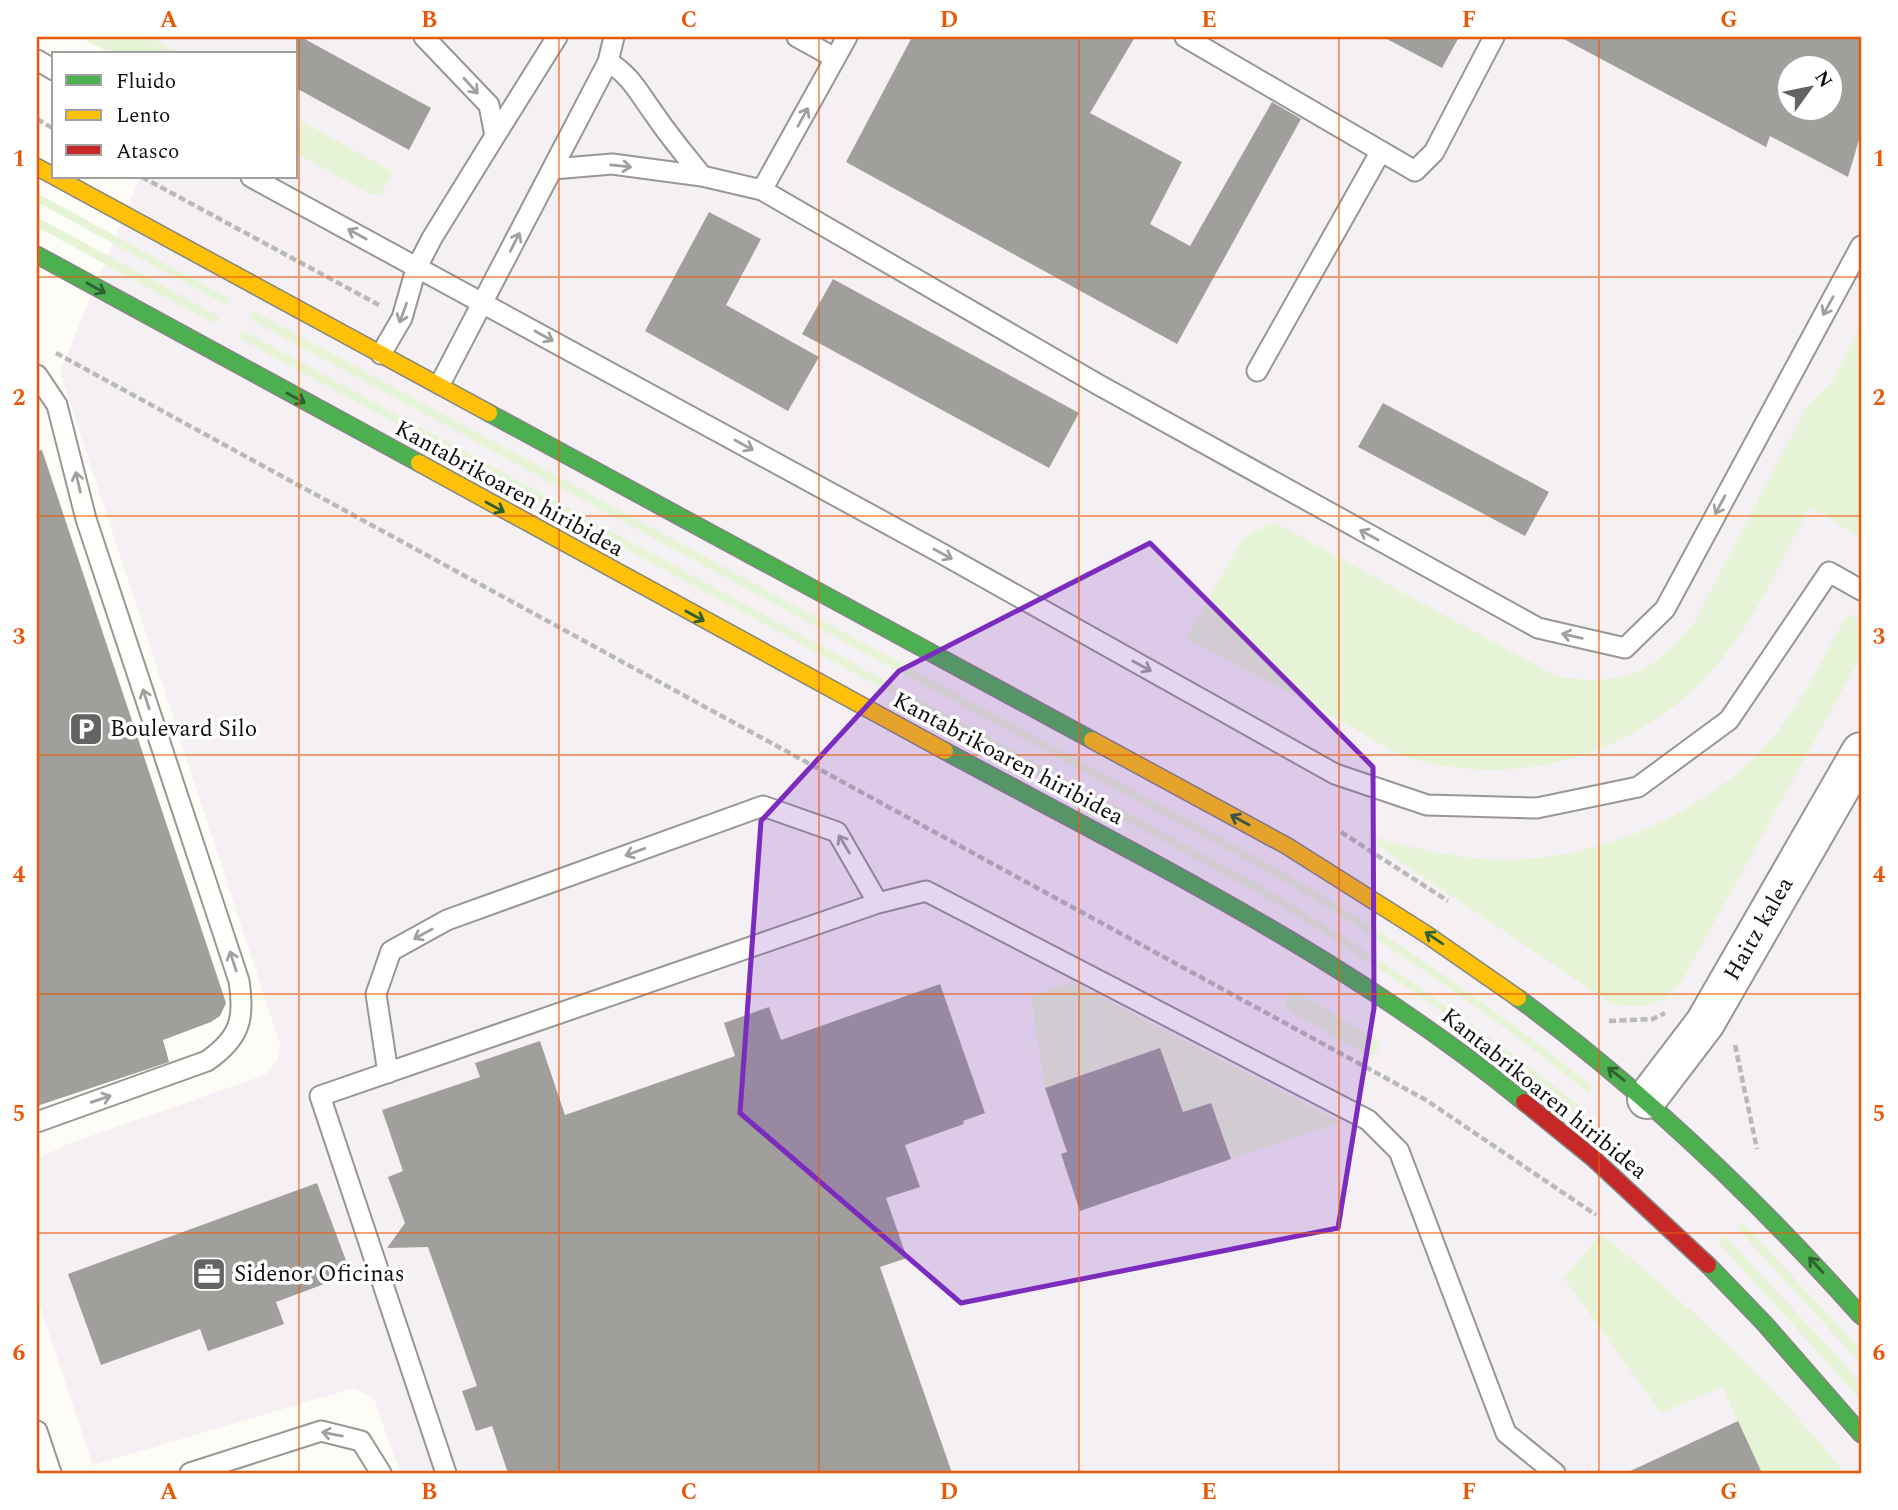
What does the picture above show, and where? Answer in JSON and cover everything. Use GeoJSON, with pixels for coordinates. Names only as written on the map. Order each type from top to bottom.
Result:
{"type":"FeatureCollection","features":[{"type":"Feature","properties":{"kind":"main road"},"geometry":{"type":"LineString","coordinates":[[57,178],[1287,846],[1410,922],[1516,995],[1647,1099],[1767,1214],[1861,1316]]}},
{"type":"Feature","properties":{"kind":"main road","name":"Kantabrikoaren hiribidea"},"geometry":{"type":"LineString","coordinates":[[37,255],[1241,912],[1373,991],[1472,1060],[1661,1219],[1764,1323],[1861,1434]]}},
{"type":"Feature","properties":{"kind":"street","name":"Haitz kalea"},"geometry":{"type":"LineString","coordinates":[[1647,1099],[1705,1023],[1861,752]]}},
{"type":"Feature","properties":{"kind":"lane"},"geometry":{"type":"LineString","coordinates":[[424,37],[489,105],[495,136]]}},
{"type":"Feature","properties":{"kind":"lane"},"geometry":{"type":"LineString","coordinates":[[381,354],[402,318],[416,269],[557,37]]}},
{"type":"Feature","properties":{"kind":"lane"},"geometry":{"type":"LineString","coordinates":[[440,384],[608,62],[614,37]]}},
{"type":"Feature","properties":{"kind":"lane"},"geometry":{"type":"LineString","coordinates":[[797,37],[835,58]]}},
{"type":"Feature","properties":{"kind":"lane"},"geometry":{"type":"LineString","coordinates":[[762,190],[846,37]]}},
{"type":"Feature","properties":{"kind":"lane"},"geometry":{"type":"LineString","coordinates":[[1185,37],[1415,171],[1434,152],[1494,37]]}},
{"type":"Feature","properties":{"kind":"lane"},"geometry":{"type":"LineString","coordinates":[[608,62],[622,70],[641,92],[654,115],[702,176]]}},
{"type":"Feature","properties":{"kind":"lane"},"geometry":{"type":"LineString","coordinates":[[1257,371],[1381,151]]}},
{"type":"Feature","properties":{"kind":"lane"},"geometry":{"type":"LineString","coordinates":[[553,169],[612,164],[702,176],[762,190],[1098,385],[1538,628],[1625,648],[1665,609],[1861,246]]}},
{"type":"Feature","properties":{"kind":"lane"},"geometry":{"type":"LineString","coordinates":[[253,178],[951,558],[1335,774],[1427,805],[1537,808],[1638,787],[1729,720],[1829,572],[1861,590]]}},
{"type":"Feature","properties":{"kind":"lane"},"geometry":{"type":"LineString","coordinates":[[37,375],[57,405],[86,519],[239,981],[243,1010],[226,1048],[207,1061],[37,1122]]}},
{"type":"Feature","properties":{"kind":"lane"},"geometry":{"type":"LineString","coordinates":[[387,1073],[376,995],[391,951],[447,920],[763,806],[837,832],[878,903]]}},
{"type":"Feature","properties":{"kind":"lane"},"geometry":{"type":"LineString","coordinates":[[446,1473],[320,1096],[878,903],[926,891],[1368,1120],[1399,1151],[1506,1433],[1555,1473]]}},
{"type":"Feature","properties":{"kind":"lane"},"geometry":{"type":"LineString","coordinates":[[37,1431],[51,1473]]}},
{"type":"Feature","properties":{"kind":"lane"},"geometry":{"type":"LineString","coordinates":[[190,1473],[321,1432],[361,1441],[376,1472]]}},
{"type":"Feature","properties":{"kind":"path"},"geometry":{"type":"LineString","coordinates":[[49,349],[1426,1100],[1605,1221]]}},
{"type":"Feature","properties":{"kind":"highlighted area"},"geometry":{"type":"Polygon","coordinates":[[[1150,543],[1373,767],[1374,1008],[1338,1228],[961,1303],[740,1113],[761,821],[899,671],[1150,543]]]}},
{"type":"Feature","properties":{"kind":"shaded area"},"geometry":{"type":"Polygon","coordinates":[[[80,37],[1861,37],[1861,1473],[400,1473],[374,1399],[354,1388],[93,1465],[37,1297],[37,1159],[68,1144],[265,1075],[277,1061],[281,1047],[60,372],[140,178],[298,178],[298,52],[108,52],[80,37]]]}},
{"type":"Feature","properties":{"kind":"green space"},"geometry":{"type":"Polygon","coordinates":[[[80,37],[149,37],[177,52],[108,52],[80,37]]]}},
{"type":"Feature","properties":{"kind":"green space"},"geometry":{"type":"Polygon","coordinates":[[[298,119],[393,172],[381,194],[372,195],[298,154],[298,119]]]}},
{"type":"Feature","properties":{"kind":"green space"},"geometry":{"type":"Polygon","coordinates":[[[37,193],[230,299],[226,305],[37,202],[37,193]]]}},
{"type":"Feature","properties":{"kind":"green space"},"geometry":{"type":"Polygon","coordinates":[[[37,217],[220,317],[215,324],[37,227],[37,217]]]}},
{"type":"Feature","properties":{"kind":"green space"},"geometry":{"type":"Polygon","coordinates":[[[254,311],[1273,866],[1437,970],[1593,1087],[1588,1093],[1512,1033],[1433,977],[1270,873],[250,319],[254,311]]]}},
{"type":"Feature","properties":{"kind":"green space"},"geometry":{"type":"Polygon","coordinates":[[[1861,325],[1861,538],[1810,507],[1762,599],[1728,651],[1699,684],[1666,712],[1629,735],[1589,753],[1548,764],[1505,769],[1461,768],[1417,760],[1390,749],[1187,638],[1243,538],[1274,522],[1558,677],[1601,680],[1636,673],[1665,654],[1695,621],[1807,406],[1832,382],[1861,325]]]}},
{"type":"Feature","properties":{"kind":"green space"},"geometry":{"type":"Polygon","coordinates":[[[244,331],[1262,886],[1424,990],[1578,1105],[1573,1111],[1420,996],[1258,893],[239,338],[244,331]]]}},
{"type":"Feature","properties":{"kind":"green space"},"geometry":{"type":"Polygon","coordinates":[[[1848,614],[1861,620],[1861,656],[1682,981],[1659,1001],[1643,1006],[1612,1004],[1360,834],[1453,855],[1485,859],[1524,859],[1565,854],[1605,844],[1645,829],[1719,788],[1750,761],[1777,732],[1797,704],[1848,614]]]}},
{"type":"Feature","properties":{"kind":"green space"},"geometry":{"type":"Polygon","coordinates":[[[1072,982],[1340,1122],[1231,1159],[1211,1103],[1183,1112],[1160,1048],[1045,1088],[1031,996],[1072,982]]]}},
{"type":"Feature","properties":{"kind":"green space"},"geometry":{"type":"Polygon","coordinates":[[[1292,992],[1298,992],[1375,1039],[1380,1045],[1377,1053],[1369,1056],[1291,1012],[1285,1005],[1286,998],[1292,992]]]}},
{"type":"Feature","properties":{"kind":"green space"},"geometry":{"type":"Polygon","coordinates":[[[1743,1223],[1861,1350],[1861,1364],[1737,1228],[1743,1223]]]}},
{"type":"Feature","properties":{"kind":"green space"},"geometry":{"type":"Polygon","coordinates":[[[1601,1234],[1730,1347],[1789,1408],[1844,1473],[1762,1473],[1722,1387],[1661,1413],[1564,1278],[1601,1234]]]}},
{"type":"Feature","properties":{"kind":"green space"},"geometry":{"type":"Polygon","coordinates":[[[1725,1236],[1861,1384],[1861,1400],[1718,1242],[1725,1236]]]}},
{"type":"Feature","properties":{"kind":"building"},"geometry":{"type":"Polygon","coordinates":[[[296,37],[301,37],[431,108],[409,150],[298,89],[296,37]]]}},
{"type":"Feature","properties":{"kind":"building"},"geometry":{"type":"Polygon","coordinates":[[[912,37],[1135,37],[1090,113],[1182,162],[1150,224],[1190,246],[1272,102],[1301,119],[1177,344],[846,162],[912,37]]]}},
{"type":"Feature","properties":{"kind":"building"},"geometry":{"type":"Polygon","coordinates":[[[1383,37],[1459,37],[1442,68],[1383,37]]]}},
{"type":"Feature","properties":{"kind":"building"},"geometry":{"type":"Polygon","coordinates":[[[1560,37],[1861,37],[1861,133],[1848,177],[1770,136],[1766,147],[1560,37]]]}},
{"type":"Feature","properties":{"kind":"building"},"geometry":{"type":"Polygon","coordinates":[[[709,212],[761,239],[726,305],[819,357],[788,411],[645,331],[709,212]]]}},
{"type":"Feature","properties":{"kind":"building"},"geometry":{"type":"Polygon","coordinates":[[[833,279],[1079,413],[1049,468],[802,334],[833,279]]]}},
{"type":"Feature","properties":{"kind":"building"},"geometry":{"type":"Polygon","coordinates":[[[1383,403],[1549,492],[1525,536],[1358,447],[1383,403]]]}},
{"type":"Feature","properties":{"kind":"building","name":"Boulevard Silo"},"geometry":{"type":"Polygon","coordinates":[[[42,450],[226,1003],[220,1016],[211,1022],[163,1040],[169,1062],[37,1106],[37,451],[42,450]]]}},
{"type":"Feature","properties":{"kind":"building"},"geometry":{"type":"Polygon","coordinates":[[[940,984],[985,1113],[963,1121],[964,1124],[905,1145],[920,1187],[886,1198],[907,1258],[880,1267],[952,1473],[508,1473],[492,1426],[476,1431],[462,1391],[477,1386],[428,1247],[387,1248],[405,1223],[388,1177],[403,1171],[382,1110],[480,1077],[475,1063],[540,1041],[565,1115],[735,1056],[724,1023],[769,1007],[781,1040],[940,984]]]}},
{"type":"Feature","properties":{"kind":"building"},"geometry":{"type":"Polygon","coordinates":[[[1160,1048],[1183,1112],[1211,1103],[1231,1159],[1080,1211],[1061,1154],[1067,1152],[1045,1088],[1160,1048]]]}},
{"type":"Feature","properties":{"kind":"building","name":"Sidenor Oficinas"},"geometry":{"type":"Polygon","coordinates":[[[317,1183],[351,1274],[276,1302],[284,1324],[208,1351],[200,1329],[101,1365],[68,1274],[317,1183]]]}},
{"type":"Feature","properties":{"kind":"building"},"geometry":{"type":"Polygon","coordinates":[[[1738,1421],[1762,1473],[1626,1473],[1738,1421]]]}},
{"type":"Feature","properties":{"kind":"traffic: fast"},"geometry":{"type":"LineString","coordinates":[[37,255],[419,463]]}},
{"type":"Feature","properties":{"kind":"traffic: fast"},"geometry":{"type":"LineString","coordinates":[[489,413],[1092,740]]}},
{"type":"Feature","properties":{"kind":"traffic: fast"},"geometry":{"type":"LineString","coordinates":[[945,751],[1169,871],[1316,956],[1388,1001],[1524,1102]]}},
{"type":"Feature","properties":{"kind":"traffic: fast"},"geometry":{"type":"LineString","coordinates":[[1518,998],[1610,1071],[1698,1148],[1781,1230],[1861,1316]]}},
{"type":"Feature","properties":{"kind":"traffic: fast"},"geometry":{"type":"LineString","coordinates":[[1708,1265],[1764,1323],[1861,1434]]}},
{"type":"Feature","properties":{"kind":"traffic: slow"},"geometry":{"type":"LineString","coordinates":[[37,167],[52,175]]}},
{"type":"Feature","properties":{"kind":"traffic: slow"},"geometry":{"type":"LineString","coordinates":[[57,178],[489,413]]}},
{"type":"Feature","properties":{"kind":"traffic: slow"},"geometry":{"type":"LineString","coordinates":[[419,463],[945,751]]}},
{"type":"Feature","properties":{"kind":"traffic: slow"},"geometry":{"type":"LineString","coordinates":[[1092,740],[1287,846],[1426,934],[1518,998]]}},
{"type":"Feature","properties":{"kind":"traffic: jam"},"geometry":{"type":"LineString","coordinates":[[1524,1102],[1593,1158],[1708,1265]]}},
{"type":"Feature","properties":{"kind":"place","name":"Boulevard Silo"},"geometry":{"type":"Point","coordinates":[86,729]}},
{"type":"Feature","properties":{"kind":"place","name":"Sidenor Oficinas"},"geometry":{"type":"Point","coordinates":[209,1274]}}]}
